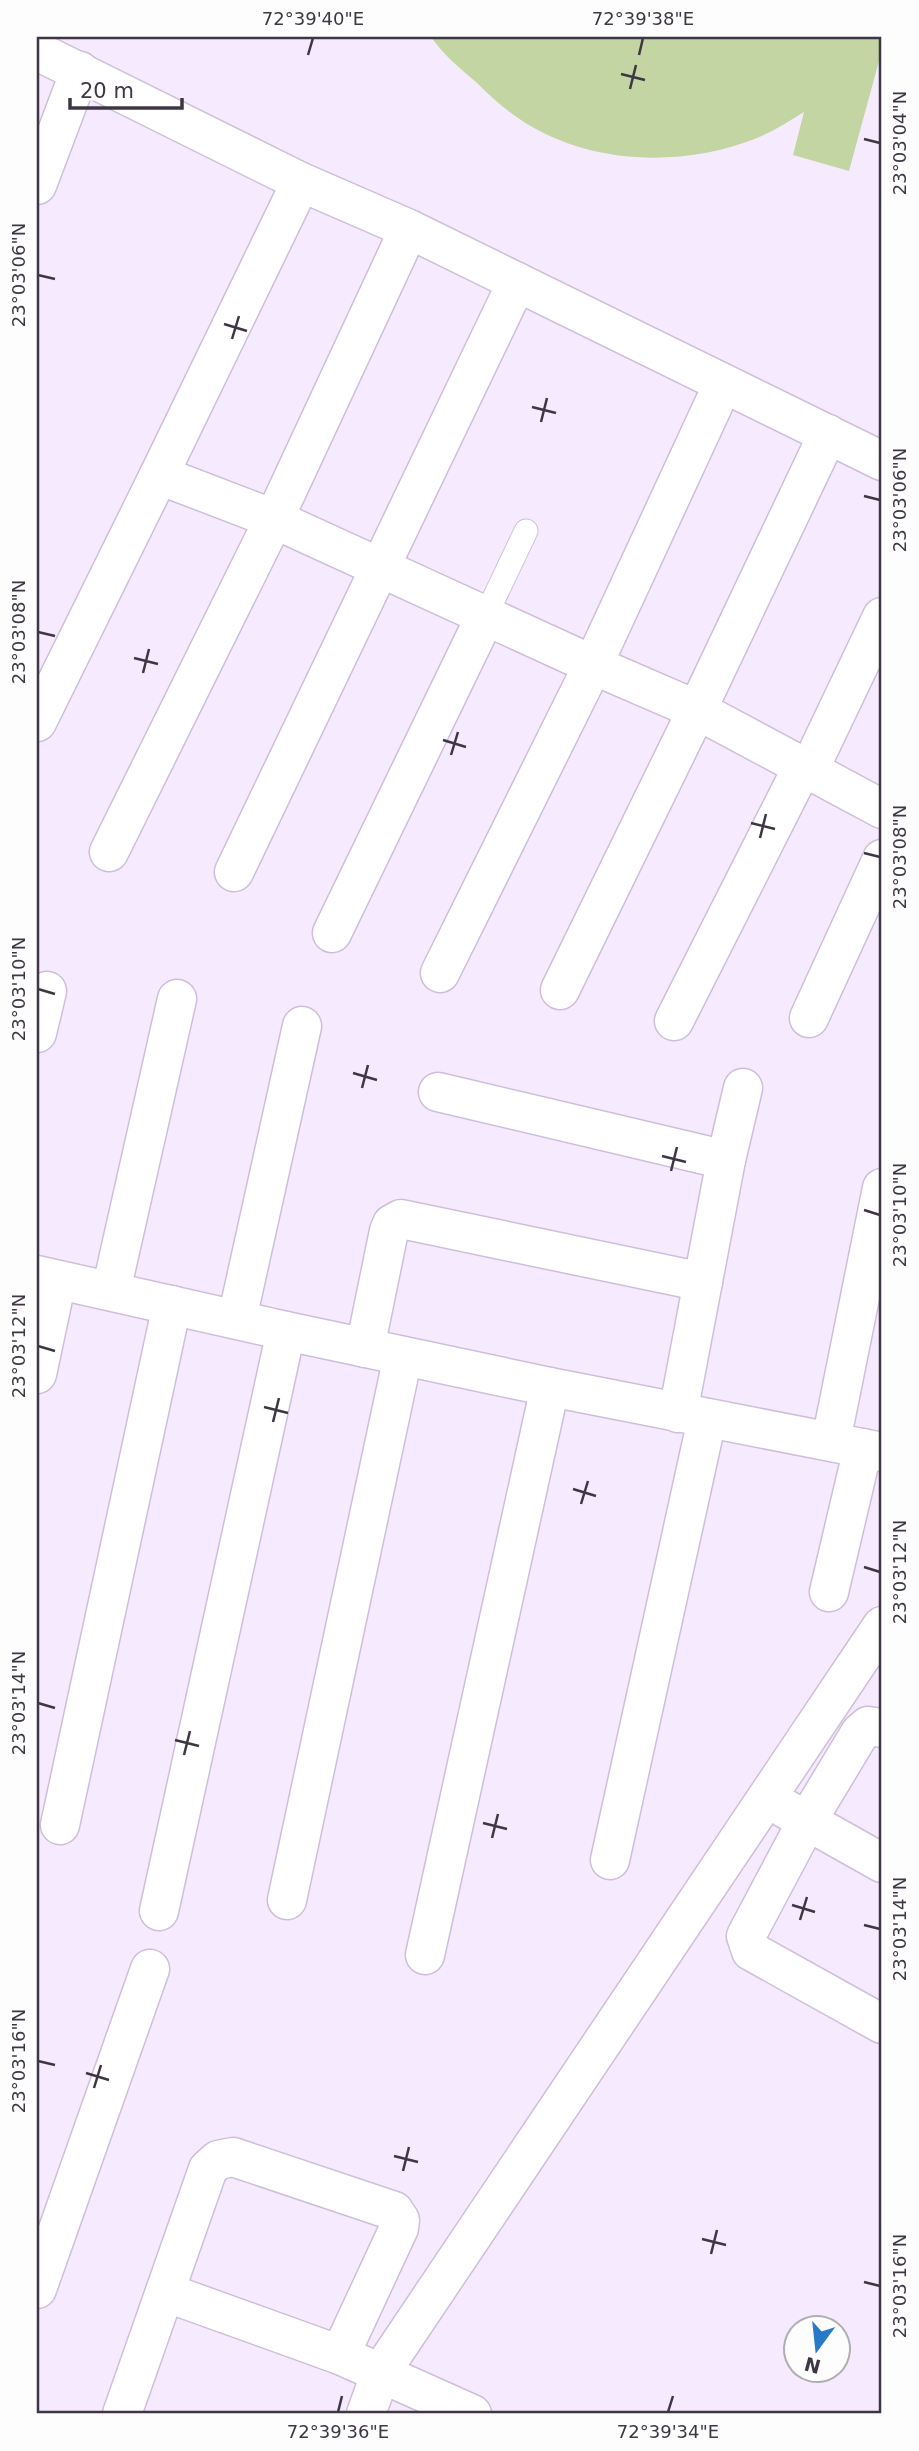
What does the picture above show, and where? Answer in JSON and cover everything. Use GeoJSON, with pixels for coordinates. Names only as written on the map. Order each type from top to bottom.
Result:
{"type":"FeatureCollection","features":[{"type":"Feature","properties":{"kind":"street"},"geometry":{"type":"LineString","coordinates":[[37,51],[301,182],[409,229],[882,461]]}},
{"type":"Feature","properties":{"kind":"street"},"geometry":{"type":"LineString","coordinates":[[37,184],[80,71]]}},
{"type":"Feature","properties":{"kind":"street"},"geometry":{"type":"LineString","coordinates":[[37,722],[301,182]]}},
{"type":"Feature","properties":{"kind":"street"},"geometry":{"type":"LineString","coordinates":[[109,852],[274,519],[409,229]]}},
{"type":"Feature","properties":{"kind":"street"},"geometry":{"type":"LineString","coordinates":[[234,872],[517,282]]}},
{"type":"Feature","properties":{"kind":"street"},"geometry":{"type":"LineString","coordinates":[[440,973],[593,665],[723,384]]}},
{"type":"Feature","properties":{"kind":"street"},"geometry":{"type":"LineString","coordinates":[[560,990],[828,434]]}},
{"type":"Feature","properties":{"kind":"street"},"geometry":{"type":"LineString","coordinates":[[159,475],[274,519],[697,710],[882,809]]}},
{"type":"Feature","properties":{"kind":"street"},"geometry":{"type":"LineString","coordinates":[[332,933],[486,615]]}},
{"type":"Feature","properties":{"kind":"street"},"geometry":{"type":"LineString","coordinates":[[674,1021],[882,617]]}},
{"type":"Feature","properties":{"kind":"street"},"geometry":{"type":"LineString","coordinates":[[809,1018],[882,859]]}},
{"type":"Feature","properties":{"kind":"street"},"geometry":{"type":"LineString","coordinates":[[37,1033],[47,991]]}},
{"type":"Feature","properties":{"kind":"street"},"geometry":{"type":"LineString","coordinates":[[111,1291],[177,999]]}},
{"type":"Feature","properties":{"kind":"street"},"geometry":{"type":"LineString","coordinates":[[237,1320],[302,1026]]}},
{"type":"Feature","properties":{"kind":"street"},"geometry":{"type":"LineString","coordinates":[[610,1860],[693,1416],[703,1282],[726,1160],[743,1088]]}},
{"type":"Feature","properties":{"kind":"street"},"geometry":{"type":"LineString","coordinates":[[438,1092],[726,1160]]}},
{"type":"Feature","properties":{"kind":"street"},"geometry":{"type":"LineString","coordinates":[[829,1592],[859,1447],[881,1199]]}},
{"type":"Feature","properties":{"kind":"street"},"geometry":{"type":"LineString","coordinates":[[365,1348],[389,1231],[392,1224],[401,1219],[703,1282]]}},
{"type":"Feature","properties":{"kind":"street"},"geometry":{"type":"LineString","coordinates":[[37,1374],[47,1277],[550,1387],[859,1447]]}},
{"type":"Feature","properties":{"kind":"street"},"geometry":{"type":"LineString","coordinates":[[60,1825],[172,1305]]}},
{"type":"Feature","properties":{"kind":"street"},"geometry":{"type":"LineString","coordinates":[[159,1911],[286,1331]]}},
{"type":"Feature","properties":{"kind":"street"},"geometry":{"type":"LineString","coordinates":[[287,1900],[403,1356]]}},
{"type":"Feature","properties":{"kind":"street"},"geometry":{"type":"LineString","coordinates":[[425,1955],[550,1387]]}},
{"type":"Feature","properties":{"kind":"street"},"geometry":{"type":"LineString","coordinates":[[366,2414],[381,2372],[882,1626]]}},
{"type":"Feature","properties":{"kind":"street"},"geometry":{"type":"LineString","coordinates":[[882,1728],[868,1727],[860,1733],[807,1821],[746,1936],[751,1951],[882,2024]]}},
{"type":"Feature","properties":{"kind":"street"},"geometry":{"type":"LineString","coordinates":[[767,1798],[882,1863]]}},
{"type":"Feature","properties":{"kind":"street"},"geometry":{"type":"LineString","coordinates":[[37,2289],[150,1969]]}},
{"type":"Feature","properties":{"kind":"street"},"geometry":{"type":"LineString","coordinates":[[122,2414],[208,2169],[218,2160],[233,2157],[394,2211],[400,2220],[399,2228],[340,2355]]}},
{"type":"Feature","properties":{"kind":"street"},"geometry":{"type":"LineString","coordinates":[[165,2292],[340,2355],[472,2414]]}},
{"type":"Feature","properties":{"kind":"lane"},"geometry":{"type":"LineString","coordinates":[[486,615],[526,531]]}},
{"type":"Feature","properties":{"kind":"green space"},"geometry":{"type":"Polygon","coordinates":[[[431,37],[882,37],[882,50],[849,171],[793,155],[804,112],[757,138],[698,154],[636,157],[576,146],[548,135],[509,111],[452,61],[431,37]]]}}]}
